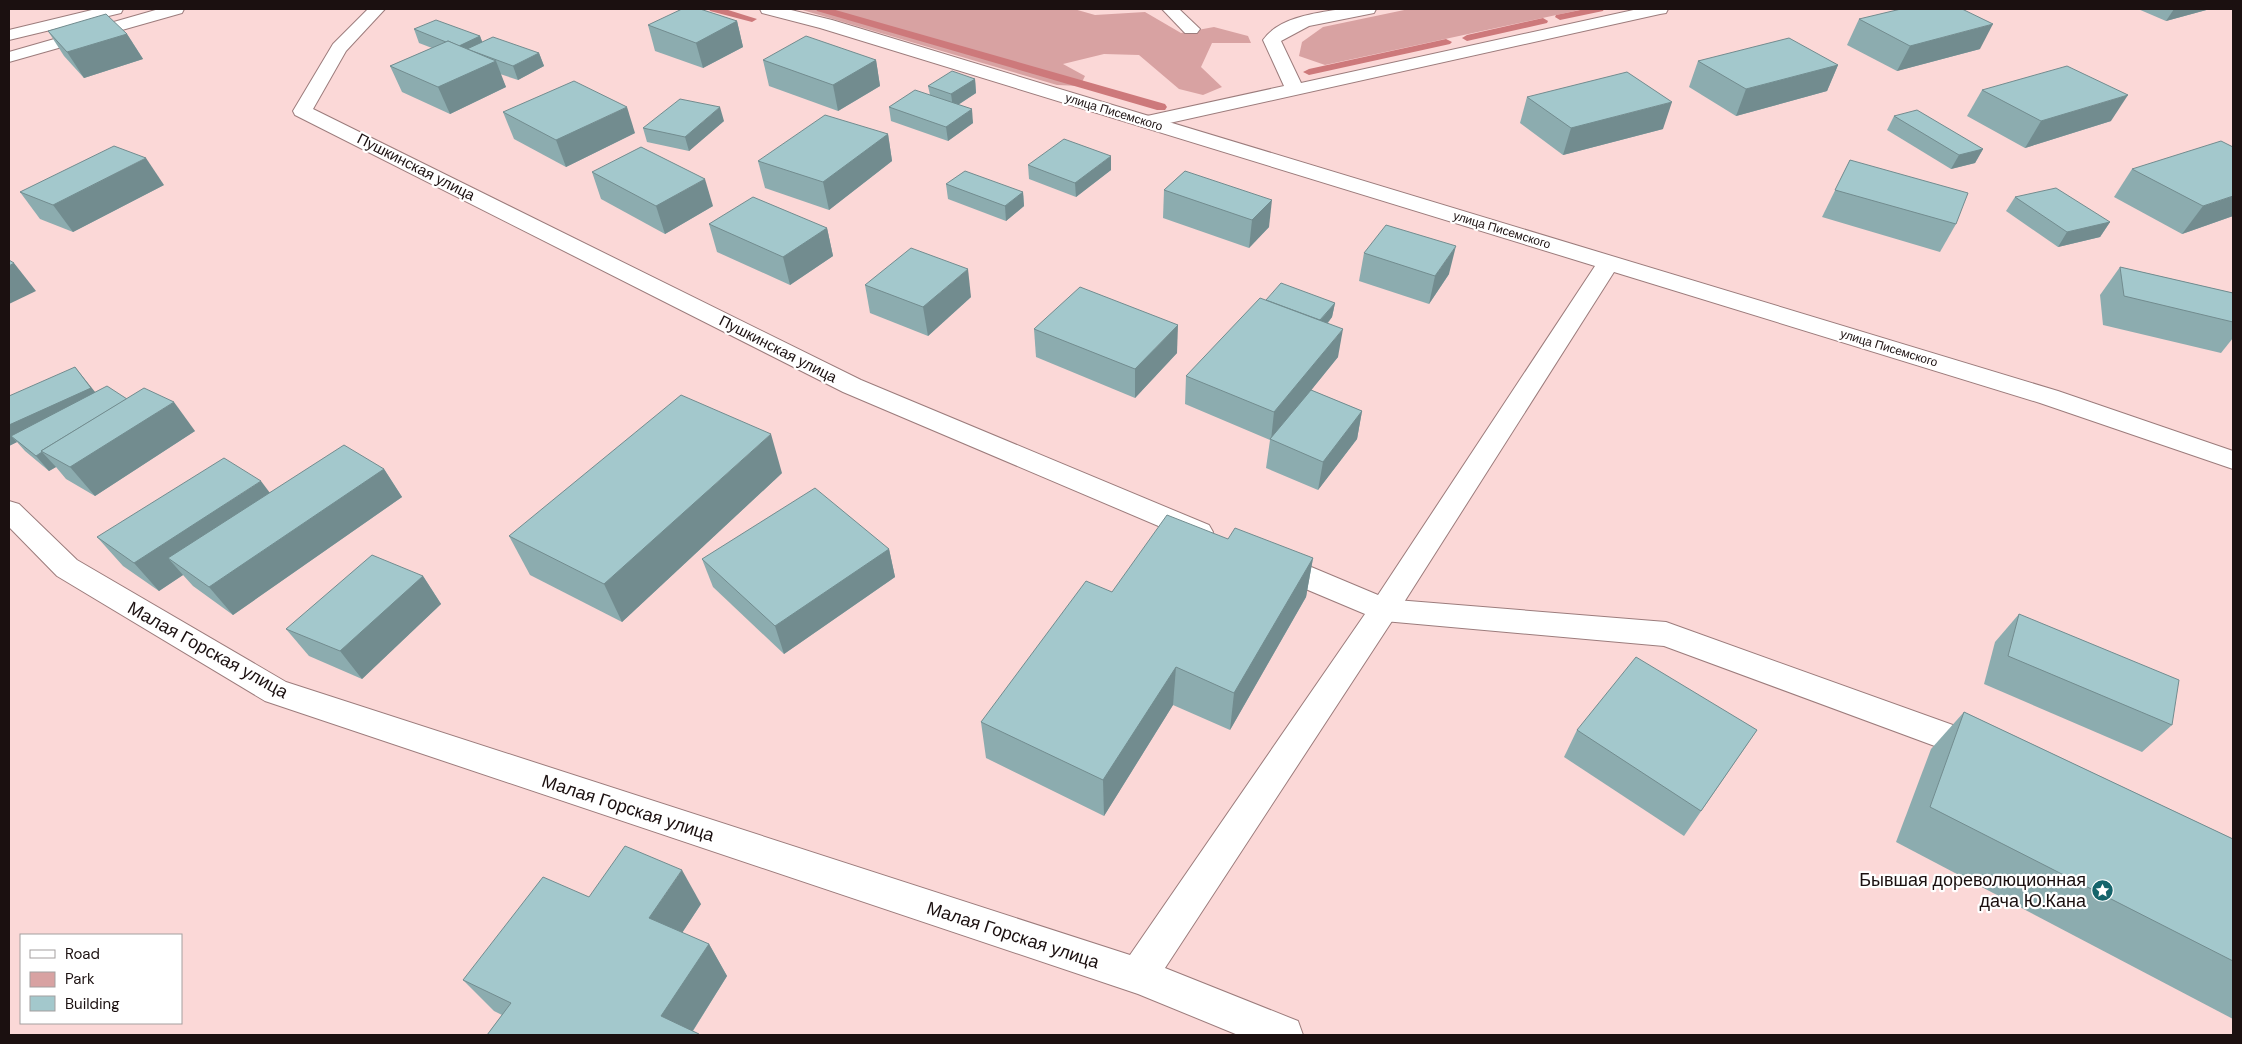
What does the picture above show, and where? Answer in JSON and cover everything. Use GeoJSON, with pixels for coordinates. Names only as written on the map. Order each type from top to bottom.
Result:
{"type":"FeatureCollection","features":[{"type":"Feature","properties":{"kind":"street"},"geometry":{"type":"LineString","coordinates":[[9,36],[115,9]]}},
{"type":"Feature","properties":{"kind":"street"},"geometry":{"type":"LineString","coordinates":[[9,58],[176,9]]}},
{"type":"Feature","properties":{"kind":"street","name":"Пушкинская улица"},"geometry":{"type":"LineString","coordinates":[[377,9],[339,48],[302,111],[852,386],[1219,540]]}},
{"type":"Feature","properties":{"kind":"street","name":"улица Писемского"},"geometry":{"type":"LineString","coordinates":[[768,9],[826,24],[2049,397],[2233,460]]}},
{"type":"Feature","properties":{"kind":"street"},"geometry":{"type":"LineString","coordinates":[[1170,9],[1191,29]]}},
{"type":"Feature","properties":{"kind":"street"},"geometry":{"type":"LineString","coordinates":[[1294,90],[1272,40],[1287,21],[1318,19],[1368,9]]}},
{"type":"Feature","properties":{"kind":"street"},"geometry":{"type":"LineString","coordinates":[[1147,122],[1660,9]]}},
{"type":"Feature","properties":{"kind":"street"},"geometry":{"type":"LineString","coordinates":[[1138,976],[1384,610],[1608,263]]}},
{"type":"Feature","properties":{"kind":"street","name":"Малая Горская улица"},"geometry":{"type":"LineString","coordinates":[[9,512],[67,568],[276,692],[1138,976],[1284,1035]]}},
{"type":"Feature","properties":{"kind":"street"},"geometry":{"type":"LineString","coordinates":[[1255,556],[1384,610],[1666,634],[2007,758]]}},
{"type":"Feature","properties":{"kind":"green space"},"geometry":{"type":"Polygon","coordinates":[[[799,9],[1074,9],[1095,15],[1145,12],[1181,33],[1214,27],[1248,36],[1251,43],[1212,43],[1201,67],[1222,87],[1203,95],[1179,89],[1139,55],[1104,54],[1063,64],[1085,76],[1080,86],[1057,85],[799,9]]]}},
{"type":"Feature","properties":{"kind":"green space"},"geometry":{"type":"Polygon","coordinates":[[[1409,9],[1584,9],[1325,65],[1299,56],[1302,42],[1323,27],[1409,9]]]}},
{"type":"Feature","properties":{"kind":"building"},"geometry":{"type":"Polygon","coordinates":[[[682,9],[700,9],[737,21],[696,43],[648,25],[682,9]]]}},
{"type":"Feature","properties":{"kind":"building"},"geometry":{"type":"Polygon","coordinates":[[[1901,9],[1962,9],[1993,24],[1910,46],[1859,19],[1901,9]]]}},
{"type":"Feature","properties":{"kind":"building"},"geometry":{"type":"Polygon","coordinates":[[[106,14],[127,34],[67,52],[48,31],[106,14]]]}},
{"type":"Feature","properties":{"kind":"building"},"geometry":{"type":"Polygon","coordinates":[[[436,20],[480,36],[459,46],[414,29],[436,20]]]}},
{"type":"Feature","properties":{"kind":"building"},"geometry":{"type":"Polygon","coordinates":[[[806,36],[876,60],[833,85],[763,60],[806,36]]]}},
{"type":"Feature","properties":{"kind":"building"},"geometry":{"type":"Polygon","coordinates":[[[493,37],[539,53],[513,66],[467,49],[493,37]]]}},
{"type":"Feature","properties":{"kind":"building"},"geometry":{"type":"Polygon","coordinates":[[[1789,38],[1838,65],[1746,89],[1698,61],[1789,38]]]}},
{"type":"Feature","properties":{"kind":"building"},"geometry":{"type":"Polygon","coordinates":[[[448,41],[496,61],[438,87],[390,66],[448,41]]]}},
{"type":"Feature","properties":{"kind":"building"},"geometry":{"type":"Polygon","coordinates":[[[2067,66],[2128,95],[2041,121],[1982,90],[2067,66]]]}},
{"type":"Feature","properties":{"kind":"building"},"geometry":{"type":"Polygon","coordinates":[[[952,71],[975,79],[951,94],[928,86],[952,71]]]}},
{"type":"Feature","properties":{"kind":"building"},"geometry":{"type":"Polygon","coordinates":[[[1627,72],[1672,102],[1571,128],[1527,97],[1627,72]]]}},
{"type":"Feature","properties":{"kind":"building"},"geometry":{"type":"Polygon","coordinates":[[[574,81],[627,107],[556,140],[503,112],[574,81]]]}},
{"type":"Feature","properties":{"kind":"building"},"geometry":{"type":"Polygon","coordinates":[[[915,90],[972,109],[946,127],[889,107],[915,90]]]}},
{"type":"Feature","properties":{"kind":"building"},"geometry":{"type":"Polygon","coordinates":[[[680,99],[720,107],[685,137],[643,128],[680,99]]]}},
{"type":"Feature","properties":{"kind":"building"},"geometry":{"type":"Polygon","coordinates":[[[1917,110],[1983,149],[1959,155],[1894,116],[1917,110]]]}},
{"type":"Feature","properties":{"kind":"building"},"geometry":{"type":"Polygon","coordinates":[[[825,115],[888,134],[823,182],[758,161],[825,115]]]}},
{"type":"Feature","properties":{"kind":"building"},"geometry":{"type":"Polygon","coordinates":[[[1064,139],[1111,156],[1075,183],[1028,165],[1064,139]]]}},
{"type":"Feature","properties":{"kind":"building"},"geometry":{"type":"Polygon","coordinates":[[[2221,141],[2233,147],[2233,196],[2203,206],[2132,169],[2221,141]]]}},
{"type":"Feature","properties":{"kind":"building"},"geometry":{"type":"Polygon","coordinates":[[[114,146],[146,158],[53,205],[20,192],[114,146]]]}},
{"type":"Feature","properties":{"kind":"building"},"geometry":{"type":"Polygon","coordinates":[[[641,147],[705,179],[656,206],[592,172],[641,147]]]}},
{"type":"Feature","properties":{"kind":"building"},"geometry":{"type":"Polygon","coordinates":[[[1850,160],[1968,193],[1956,224],[1835,190],[1850,160]]]}},
{"type":"Feature","properties":{"kind":"building"},"geometry":{"type":"Polygon","coordinates":[[[965,171],[1023,192],[1005,206],[946,184],[965,171]]]}},
{"type":"Feature","properties":{"kind":"building"},"geometry":{"type":"Polygon","coordinates":[[[1185,171],[1272,200],[1252,220],[1164,190],[1185,171]]]}},
{"type":"Feature","properties":{"kind":"building"},"geometry":{"type":"Polygon","coordinates":[[[2056,188],[2110,222],[2067,232],[2015,197],[2056,188]]]}},
{"type":"Feature","properties":{"kind":"building"},"geometry":{"type":"Polygon","coordinates":[[[753,197],[827,228],[783,257],[709,224],[753,197]]]}},
{"type":"Feature","properties":{"kind":"building"},"geometry":{"type":"Polygon","coordinates":[[[1386,225],[1456,246],[1435,276],[1364,253],[1386,225]]]}},
{"type":"Feature","properties":{"kind":"building"},"geometry":{"type":"Polygon","coordinates":[[[911,248],[968,269],[923,307],[865,285],[911,248]]]}},
{"type":"Feature","properties":{"kind":"building"},"geometry":{"type":"Polygon","coordinates":[[[2120,267],[2233,293],[2233,322],[2124,296],[2120,267]]]}},
{"type":"Feature","properties":{"kind":"building"},"geometry":{"type":"Polygon","coordinates":[[[1281,283],[1335,303],[1320,320],[1266,300],[1281,283]]]}},
{"type":"Feature","properties":{"kind":"building"},"geometry":{"type":"Polygon","coordinates":[[[1080,287],[1178,325],[1135,369],[1034,329],[1080,287]]]}},
{"type":"Feature","properties":{"kind":"building"},"geometry":{"type":"Polygon","coordinates":[[[1260,298],[1343,329],[1274,412],[1186,376],[1260,298]]]}},
{"type":"Feature","properties":{"kind":"building"},"geometry":{"type":"Polygon","coordinates":[[[75,367],[91,388],[9,425],[9,396],[75,367]]]}},
{"type":"Feature","properties":{"kind":"building"},"geometry":{"type":"Polygon","coordinates":[[[107,386],[127,399],[41,451],[36,456],[11,436],[107,386]]]}},
{"type":"Feature","properties":{"kind":"building"},"geometry":{"type":"Polygon","coordinates":[[[144,388],[174,402],[70,467],[41,451],[144,388]]]}},
{"type":"Feature","properties":{"kind":"building"},"geometry":{"type":"Polygon","coordinates":[[[1311,390],[1362,411],[1323,462],[1270,439],[1311,390]]]}},
{"type":"Feature","properties":{"kind":"building"},"geometry":{"type":"Polygon","coordinates":[[[681,395],[771,434],[604,584],[509,536],[681,395]]]}},
{"type":"Feature","properties":{"kind":"building"},"geometry":{"type":"Polygon","coordinates":[[[344,445],[384,469],[209,587],[168,558],[344,445]]]}},
{"type":"Feature","properties":{"kind":"building"},"geometry":{"type":"Polygon","coordinates":[[[224,458],[261,481],[134,563],[97,537],[224,458]]]}},
{"type":"Feature","properties":{"kind":"building"},"geometry":{"type":"Polygon","coordinates":[[[815,488],[889,549],[775,626],[702,559],[815,488]]]}},
{"type":"Feature","properties":{"kind":"building"},"geometry":{"type":"Polygon","coordinates":[[[1167,515],[1228,539],[1235,528],[1313,558],[1234,693],[1176,667],[1103,780],[981,722],[1086,581],[1112,592],[1167,515]]]}},
{"type":"Feature","properties":{"kind":"building"},"geometry":{"type":"Polygon","coordinates":[[[372,555],[423,576],[340,651],[286,629],[372,555]]]}},
{"type":"Feature","properties":{"kind":"building"},"geometry":{"type":"Polygon","coordinates":[[[2019,614],[2179,680],[2172,725],[2008,656],[2019,614]]]}},
{"type":"Feature","properties":{"kind":"building"},"geometry":{"type":"Polygon","coordinates":[[[1636,657],[1757,730],[1701,811],[1577,730],[1636,657]]]}},
{"type":"Feature","properties":{"kind":"building"},"geometry":{"type":"Polygon","coordinates":[[[1964,712],[2233,839],[2233,961],[1930,807],[1964,712]]]}},
{"type":"Feature","properties":{"kind":"building"},"geometry":{"type":"Polygon","coordinates":[[[625,846],[682,870],[649,918],[709,944],[661,1016],[699,1035],[487,1035],[511,1003],[463,980],[543,877],[589,897],[625,846]]]}},
{"type":"Feature","properties":{"kind":"waterway"},"geometry":{"type":"LineString","coordinates":[[714,9],[752,19]]}},
{"type":"Feature","properties":{"kind":"waterway"},"geometry":{"type":"LineString","coordinates":[[821,9],[1161,107]]}},
{"type":"Feature","properties":{"kind":"waterway"},"geometry":{"type":"LineString","coordinates":[[1560,17],[1599,9]]}},
{"type":"Feature","properties":{"kind":"waterway"},"geometry":{"type":"LineString","coordinates":[[1467,38],[1543,21]]}},
{"type":"Feature","properties":{"kind":"waterway"},"geometry":{"type":"LineString","coordinates":[[1309,72],[1446,42]]}},
{"type":"Feature","properties":{"kind":"place","name":"Бывшая дореволюционная дача Ю.Кана"},"geometry":{"type":"Point","coordinates":[2102,890]}}]}
